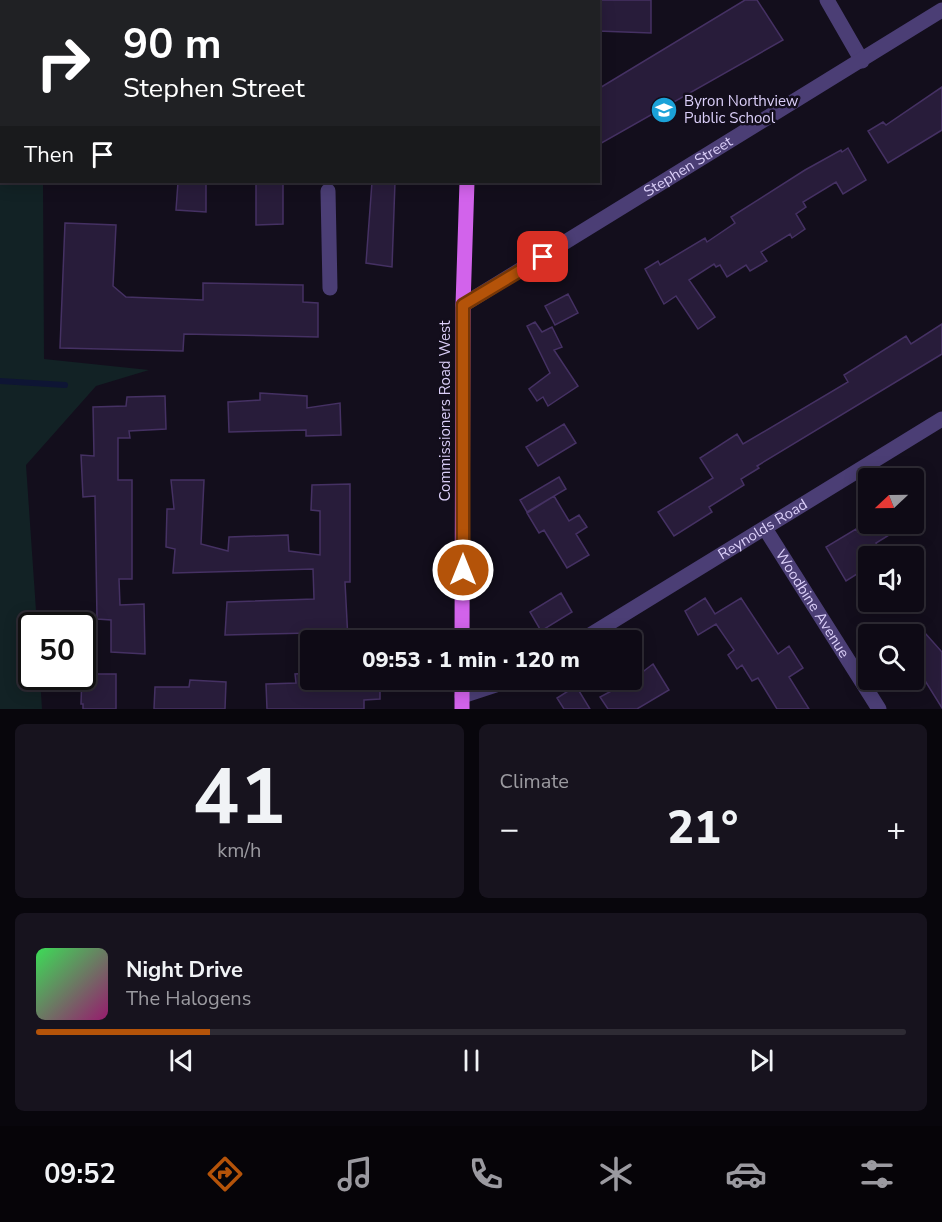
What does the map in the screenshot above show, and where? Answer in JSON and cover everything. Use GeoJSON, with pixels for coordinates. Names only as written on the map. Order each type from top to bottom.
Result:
{"type":"FeatureCollection","features":[{"type":"Feature","properties":{"kind":"main road","name":"Commissioners Road West"},"geometry":{"type":"LineString","coordinates":[[462,630],[463,305],[467,183]]}},
{"type":"Feature","properties":{"kind":"street"},"geometry":{"type":"LineString","coordinates":[[834,3],[862,61]]}},
{"type":"Feature","properties":{"kind":"street","name":"Stephen Street"},"geometry":{"type":"LineString","coordinates":[[463,305],[942,10]]}},
{"type":"Feature","properties":{"kind":"street"},"geometry":{"type":"LineString","coordinates":[[328,191],[330,288]]}},
{"type":"Feature","properties":{"kind":"street","name":"Reynolds Road"},"geometry":{"type":"LineString","coordinates":[[599,630],[766,530],[942,419]]}},
{"type":"Feature","properties":{"kind":"street","name":"Woodbine Avenue"},"geometry":{"type":"LineString","coordinates":[[766,530],[879,709]]}},
{"type":"Feature","properties":{"kind":"street"},"geometry":{"type":"LineString","coordinates":[[462,702],[489,690]]}},
{"type":"Feature","properties":{"kind":"shaded area"},"geometry":{"type":"Polygon","coordinates":[[[0,183],[43,183],[44,359],[149,370],[96,386],[26,465],[36,612],[18,612],[18,690],[41,690],[42,709],[0,709],[0,183]]]}},
{"type":"Feature","properties":{"kind":"building"},"geometry":{"type":"Polygon","coordinates":[[[600,0],[651,0],[651,33],[600,31],[600,0]]]}},
{"type":"Feature","properties":{"kind":"building"},"geometry":{"type":"Polygon","coordinates":[[[745,0],[757,0],[783,40],[600,144],[600,88],[745,0]]]}},
{"type":"Feature","properties":{"kind":"building"},"geometry":{"type":"Polygon","coordinates":[[[942,87],[942,130],[888,163],[868,131],[883,122],[886,125],[942,87]]]}},
{"type":"Feature","properties":{"kind":"building"},"geometry":{"type":"Polygon","coordinates":[[[848,148],[866,180],[843,194],[836,182],[803,202],[806,207],[796,214],[805,229],[792,238],[790,234],[761,252],[767,261],[750,271],[746,265],[727,277],[720,265],[716,267],[714,264],[689,280],[715,317],[698,329],[676,296],[664,304],[645,269],[658,261],[660,265],[705,238],[707,242],[735,223],[731,217],[805,170],[848,148]]]}},
{"type":"Feature","properties":{"kind":"building"},"geometry":{"type":"Polygon","coordinates":[[[178,183],[206,183],[206,212],[176,210],[178,183]]]}},
{"type":"Feature","properties":{"kind":"building"},"geometry":{"type":"Polygon","coordinates":[[[256,183],[283,183],[283,224],[256,225],[256,183]]]}},
{"type":"Feature","properties":{"kind":"building"},"geometry":{"type":"Polygon","coordinates":[[[372,183],[395,183],[392,267],[366,263],[372,183]]]}},
{"type":"Feature","properties":{"kind":"building"},"geometry":{"type":"Polygon","coordinates":[[[65,223],[116,225],[113,286],[126,297],[203,300],[203,283],[303,285],[303,302],[318,303],[318,337],[184,334],[183,351],[60,348],[65,223]]]}},
{"type":"Feature","properties":{"kind":"building"},"geometry":{"type":"Polygon","coordinates":[[[568,294],[578,313],[555,325],[545,306],[568,294]]]}},
{"type":"Feature","properties":{"kind":"building"},"geometry":{"type":"Polygon","coordinates":[[[535,322],[542,332],[552,327],[562,347],[554,350],[578,386],[548,406],[543,397],[537,401],[529,389],[550,373],[527,326],[535,322]]]}},
{"type":"Feature","properties":{"kind":"building"},"geometry":{"type":"Polygon","coordinates":[[[942,324],[942,354],[757,466],[759,468],[741,479],[744,485],[709,507],[712,512],[674,536],[658,512],[713,478],[700,458],[737,434],[743,444],[848,382],[844,375],[906,336],[911,344],[942,324]]]}},
{"type":"Feature","properties":{"kind":"building"},"geometry":{"type":"Polygon","coordinates":[[[260,393],[307,396],[307,408],[340,403],[341,435],[306,436],[306,430],[229,432],[228,402],[260,400],[260,393]]]}},
{"type":"Feature","properties":{"kind":"building"},"geometry":{"type":"Polygon","coordinates":[[[165,396],[166,429],[129,431],[130,438],[118,438],[118,480],[132,480],[132,579],[119,579],[120,605],[144,604],[145,654],[111,652],[111,620],[97,619],[95,496],[83,497],[81,455],[94,456],[93,407],[126,406],[127,397],[165,396]]]}},
{"type":"Feature","properties":{"kind":"building"},"geometry":{"type":"Polygon","coordinates":[[[564,424],[576,443],[538,466],[526,447],[564,424]]]}},
{"type":"Feature","properties":{"kind":"building"},"geometry":{"type":"Polygon","coordinates":[[[559,477],[566,489],[527,512],[520,500],[559,477]]]}},
{"type":"Feature","properties":{"kind":"building"},"geometry":{"type":"Polygon","coordinates":[[[171,480],[204,480],[201,544],[228,551],[229,537],[288,535],[289,551],[320,555],[320,511],[311,510],[312,485],[350,484],[350,582],[345,582],[347,630],[300,630],[300,633],[225,635],[227,602],[314,599],[313,569],[173,573],[175,549],[166,547],[167,509],[174,509],[171,480]]]}},
{"type":"Feature","properties":{"kind":"building"},"geometry":{"type":"Polygon","coordinates":[[[554,496],[569,521],[579,515],[587,527],[576,534],[589,555],[567,568],[544,530],[539,533],[527,513],[554,496]]]}},
{"type":"Feature","properties":{"kind":"building"},"geometry":{"type":"Polygon","coordinates":[[[856,529],[858,534],[891,534],[876,543],[878,546],[858,546],[858,573],[846,581],[826,547],[856,529]]]}},
{"type":"Feature","properties":{"kind":"building"},"geometry":{"type":"Polygon","coordinates":[[[561,593],[572,612],[540,630],[530,612],[561,593]]]}},
{"type":"Feature","properties":{"kind":"building"},"geometry":{"type":"Polygon","coordinates":[[[705,598],[715,614],[741,598],[778,654],[789,646],[803,668],[789,677],[809,709],[777,709],[758,678],[752,681],[742,665],[737,669],[728,655],[734,650],[716,624],[698,635],[685,611],[705,598]]]}},
{"type":"Feature","properties":{"kind":"building"},"geometry":{"type":"Polygon","coordinates":[[[924,634],[942,652],[942,708],[924,679],[924,634]]]}},
{"type":"Feature","properties":{"kind":"building"},"geometry":{"type":"Polygon","coordinates":[[[653,664],[669,690],[637,709],[608,709],[600,697],[613,690],[642,690],[642,672],[653,664]]]}},
{"type":"Feature","properties":{"kind":"building"},"geometry":{"type":"Polygon","coordinates":[[[96,674],[116,674],[116,709],[83,709],[83,704],[81,704],[81,690],[96,690],[96,674]]]}},
{"type":"Feature","properties":{"kind":"building"},"geometry":{"type":"Polygon","coordinates":[[[295,674],[300,674],[300,690],[380,690],[380,699],[364,700],[364,709],[267,709],[266,684],[296,683],[295,674]]]}},
{"type":"Feature","properties":{"kind":"building"},"geometry":{"type":"Polygon","coordinates":[[[190,680],[226,682],[225,709],[154,709],[155,687],[189,687],[190,680]]]}},
{"type":"Feature","properties":{"kind":"building"},"geometry":{"type":"Polygon","coordinates":[[[570,690],[578,690],[590,709],[564,709],[557,698],[570,690]]]}},
{"type":"Feature","properties":{"kind":"waterway"},"geometry":{"type":"LineString","coordinates":[[0,381],[65,385]]}},
{"type":"Feature","properties":{"kind":"place","name":"Byron Northview Public School"},"geometry":{"type":"Point","coordinates":[664,110]}},
{"type":"Feature","properties":{"kind":"route"},"geometry":{"type":"LineString","coordinates":[[463,570],[463,305],[543,257]]}}]}
